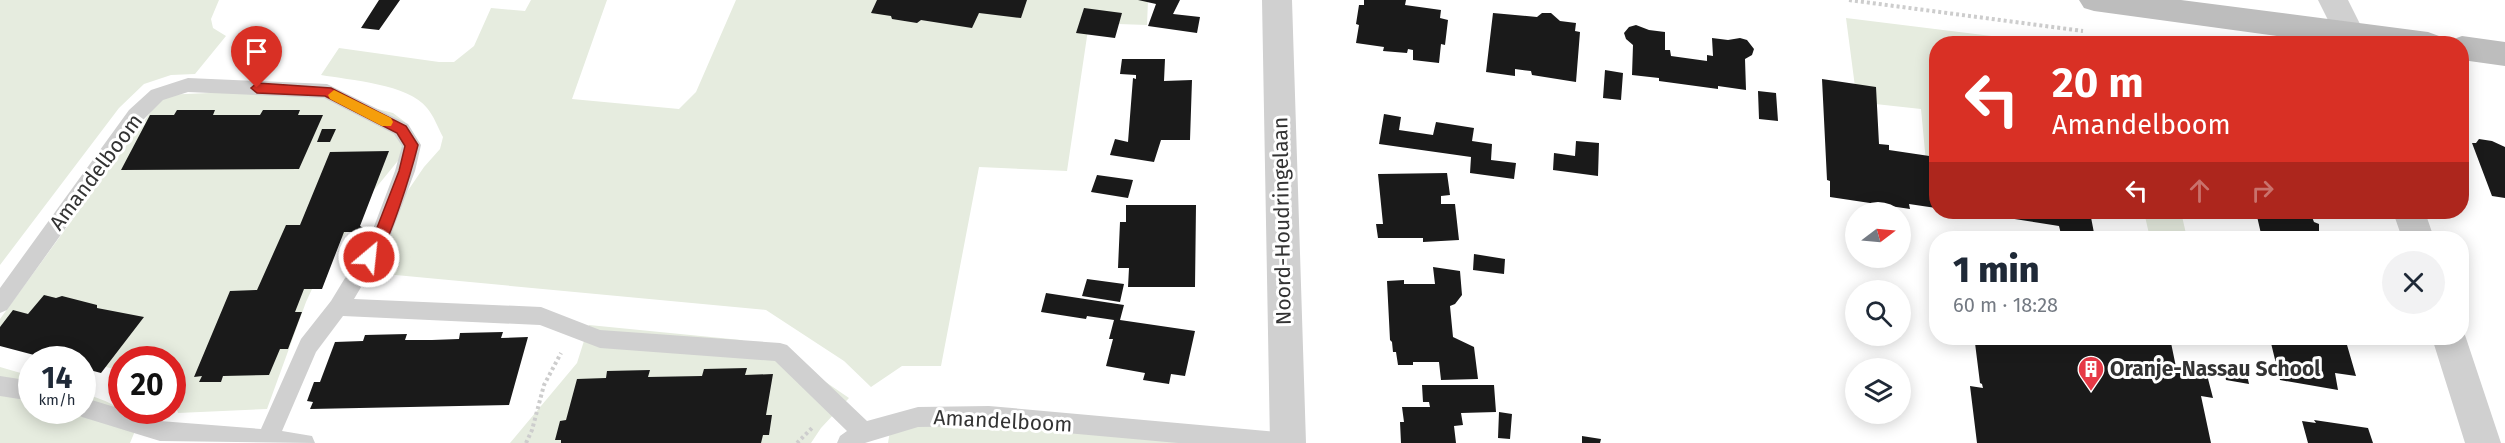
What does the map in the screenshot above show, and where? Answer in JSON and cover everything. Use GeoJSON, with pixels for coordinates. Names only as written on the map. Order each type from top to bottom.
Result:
{"type":"FeatureCollection","features":[{"type":"Feature","properties":{"kind":"main road"},"geometry":{"type":"LineString","coordinates":[[2094,0],[2334,36]]}},
{"type":"Feature","properties":{"kind":"main road"},"geometry":{"type":"LineString","coordinates":[[2469,49],[2505,54]]}},
{"type":"Feature","properties":{"kind":"street","name":"Noord-Houdringelaan"},"geometry":{"type":"LineString","coordinates":[[1277,0],[1288,443]]}},
{"type":"Feature","properties":{"kind":"street"},"geometry":{"type":"LineString","coordinates":[[2333,0],[2352,36]]}},
{"type":"Feature","properties":{"kind":"street"},"geometry":{"type":"LineString","coordinates":[[2451,345],[2483,443]]}},
{"type":"Feature","properties":{"kind":"lane","name":"Amandelboom"},"geometry":{"type":"LineString","coordinates":[[0,304],[136,115],[157,95],[188,85],[327,91],[401,129],[412,145],[405,171],[379,240],[338,307],[308,346],[267,440]]}},
{"type":"Feature","properties":{"kind":"lane"},"geometry":{"type":"LineString","coordinates":[[338,307],[541,316],[600,339],[780,352],[858,439]]}},
{"type":"Feature","properties":{"kind":"lane"},"geometry":{"type":"LineString","coordinates":[[0,386],[18,389]]}},
{"type":"Feature","properties":{"kind":"lane"},"geometry":{"type":"LineString","coordinates":[[96,413],[157,437],[304,443]]}},
{"type":"Feature","properties":{"kind":"lane","name":"Amandelboom"},"geometry":{"type":"LineString","coordinates":[[858,439],[918,417],[988,416],[1288,443]]}},
{"type":"Feature","properties":{"kind":"path"},"geometry":{"type":"LineString","coordinates":[[1849,0],[2086,31]]}},
{"type":"Feature","properties":{"kind":"path"},"geometry":{"type":"LineString","coordinates":[[525,443],[532,434],[537,407],[551,367],[576,330]]}},
{"type":"Feature","properties":{"kind":"shaded area"},"geometry":{"type":"Polygon","coordinates":[[[0,0],[219,0],[211,19],[213,28],[226,36],[195,74],[171,75],[144,84],[119,108],[0,265],[0,0]]]}},
{"type":"Feature","properties":{"kind":"shaded area"},"geometry":{"type":"Polygon","coordinates":[[[531,0],[607,0],[572,99],[679,109],[696,92],[736,0],[1148,0],[1147,25],[1089,23],[1067,171],[979,167],[941,366],[902,366],[871,387],[844,361],[766,310],[353,271],[424,167],[440,149],[443,137],[427,108],[407,93],[378,84],[321,75],[339,48],[439,62],[454,62],[474,46],[491,8],[525,11],[531,0]]]}},
{"type":"Feature","properties":{"kind":"shaded area"},"geometry":{"type":"Polygon","coordinates":[[[1846,18],[1991,36],[1929,36],[1929,162],[1926,162],[1921,109],[1857,102],[1846,18]]]}},
{"type":"Feature","properties":{"kind":"shaded area"},"geometry":{"type":"Polygon","coordinates":[[[300,92],[393,113],[405,122],[410,131],[406,151],[370,195],[357,218],[324,263],[306,302],[267,409],[186,413],[186,346],[108,346],[108,367],[96,364],[96,346],[29,346],[0,333],[0,319],[163,95],[300,92]]]}},
{"type":"Feature","properties":{"kind":"shaded area"},"geometry":{"type":"Polygon","coordinates":[[[2146,219],[2183,219],[2185,231],[2148,231],[2146,219]]]}},
{"type":"Feature","properties":{"kind":"shaded area"},"geometry":{"type":"Polygon","coordinates":[[[589,325],[741,340],[792,359],[849,398],[821,428],[811,443],[510,443],[577,363],[589,325]]]}},
{"type":"Feature","properties":{"kind":"shaded area"},"geometry":{"type":"Polygon","coordinates":[[[0,367],[18,372],[18,424],[96,424],[96,398],[108,403],[108,424],[130,424],[135,431],[130,443],[0,443],[0,367]]]}},
{"type":"Feature","properties":{"kind":"shaded area"},"geometry":{"type":"Polygon","coordinates":[[[920,418],[1218,443],[888,443],[890,431],[920,418]]]}},
{"type":"Feature","properties":{"kind":"building"},"geometry":{"type":"Polygon","coordinates":[[[379,0],[400,0],[379,30],[361,28],[379,0]]]}},
{"type":"Feature","properties":{"kind":"building"},"geometry":{"type":"Polygon","coordinates":[[[877,0],[1027,0],[1021,18],[979,13],[972,28],[921,20],[917,23],[871,13],[877,0]]]}},
{"type":"Feature","properties":{"kind":"building"},"geometry":{"type":"Polygon","coordinates":[[[1138,0],[1180,0],[1173,14],[1200,17],[1197,33],[1148,26],[1156,4],[1138,0]]]}},
{"type":"Feature","properties":{"kind":"building"},"geometry":{"type":"Polygon","coordinates":[[[1364,0],[1406,0],[1405,5],[1441,10],[1440,18],[1448,20],[1445,45],[1441,44],[1439,63],[1413,60],[1413,50],[1408,49],[1407,53],[1383,51],[1384,47],[1356,43],[1359,5],[1364,5],[1364,0]]]}},
{"type":"Feature","properties":{"kind":"building"},"geometry":{"type":"Polygon","coordinates":[[[1084,8],[1122,13],[1115,38],[1076,33],[1084,8]]]}},
{"type":"Feature","properties":{"kind":"building"},"geometry":{"type":"Polygon","coordinates":[[[1493,13],[1537,17],[1542,13],[1551,13],[1560,21],[1576,23],[1575,31],[1580,32],[1576,82],[1532,75],[1531,71],[1515,69],[1515,76],[1486,72],[1493,13]]]}},
{"type":"Feature","properties":{"kind":"building"},"geometry":{"type":"Polygon","coordinates":[[[1636,25],[1649,30],[1665,32],[1665,50],[1670,50],[1671,56],[1707,61],[1707,55],[1713,56],[1712,38],[1747,40],[1754,49],[1752,55],[1745,59],[1746,90],[1718,86],[1718,89],[1632,75],[1633,45],[1626,39],[1624,33],[1629,27],[1636,25]]]}},
{"type":"Feature","properties":{"kind":"building"},"geometry":{"type":"Polygon","coordinates":[[[1122,59],[1165,59],[1164,81],[1192,80],[1190,140],[1161,140],[1154,162],[1110,155],[1115,139],[1128,142],[1133,78],[1136,79],[1136,75],[1120,74],[1122,59]]]}},
{"type":"Feature","properties":{"kind":"building"},"geometry":{"type":"Polygon","coordinates":[[[1605,70],[1623,73],[1621,100],[1603,98],[1605,70]]]}},
{"type":"Feature","properties":{"kind":"building"},"geometry":{"type":"Polygon","coordinates":[[[1822,79],[1876,87],[1879,144],[1889,145],[1889,150],[1929,156],[1929,207],[1911,204],[1911,202],[1863,202],[1830,197],[1830,181],[1827,180],[1822,79]]]}},
{"type":"Feature","properties":{"kind":"building"},"geometry":{"type":"Polygon","coordinates":[[[1758,91],[1776,93],[1778,121],[1759,119],[1758,91]]]}},
{"type":"Feature","properties":{"kind":"building"},"geometry":{"type":"Polygon","coordinates":[[[177,110],[215,110],[213,115],[260,115],[263,110],[300,110],[298,115],[323,115],[299,169],[121,170],[150,115],[174,115],[177,110]]]}},
{"type":"Feature","properties":{"kind":"building"},"geometry":{"type":"Polygon","coordinates":[[[1384,114],[1401,117],[1399,130],[1433,135],[1436,122],[1474,128],[1472,141],[1492,144],[1491,160],[1516,163],[1514,179],[1470,173],[1471,157],[1379,144],[1384,114]]]}},
{"type":"Feature","properties":{"kind":"building"},"geometry":{"type":"Polygon","coordinates":[[[322,129],[336,129],[330,142],[317,142],[322,129]]]}},
{"type":"Feature","properties":{"kind":"building"},"geometry":{"type":"Polygon","coordinates":[[[2479,139],[2492,141],[2505,147],[2505,198],[2492,196],[2472,143],[2476,143],[2479,139]]]}},
{"type":"Feature","properties":{"kind":"building"},"geometry":{"type":"Polygon","coordinates":[[[1576,141],[1599,143],[1598,176],[1553,170],[1554,153],[1575,156],[1576,141]]]}},
{"type":"Feature","properties":{"kind":"building"},"geometry":{"type":"Polygon","coordinates":[[[389,151],[360,226],[365,229],[363,234],[357,238],[355,237],[356,232],[344,232],[322,289],[304,289],[295,312],[302,312],[288,349],[280,349],[269,375],[223,376],[221,382],[199,382],[202,376],[194,377],[230,291],[257,290],[286,225],[300,225],[330,152],[389,151]]]}},
{"type":"Feature","properties":{"kind":"building"},"geometry":{"type":"Polygon","coordinates":[[[1447,173],[1450,195],[1441,196],[1441,204],[1455,204],[1459,240],[1423,242],[1423,238],[1378,238],[1376,224],[1383,224],[1378,174],[1447,173]]]}},
{"type":"Feature","properties":{"kind":"building"},"geometry":{"type":"Polygon","coordinates":[[[1097,175],[1133,180],[1128,198],[1091,192],[1097,175]]]}},
{"type":"Feature","properties":{"kind":"building"},"geometry":{"type":"Polygon","coordinates":[[[1126,205],[1196,205],[1195,287],[1128,287],[1129,268],[1118,268],[1120,222],[1126,222],[1126,205]]]}},
{"type":"Feature","properties":{"kind":"building"},"geometry":{"type":"Polygon","coordinates":[[[2014,219],[2091,219],[2094,231],[2060,231],[2059,226],[2014,219]]]}},
{"type":"Feature","properties":{"kind":"building"},"geometry":{"type":"Polygon","coordinates":[[[2258,219],[2313,219],[2319,224],[2319,231],[2260,231],[2258,219]]]}},
{"type":"Feature","properties":{"kind":"building"},"geometry":{"type":"Polygon","coordinates":[[[1474,254],[1505,259],[1504,274],[1473,270],[1474,254]]]}},
{"type":"Feature","properties":{"kind":"building"},"geometry":{"type":"Polygon","coordinates":[[[1433,267],[1460,271],[1462,295],[1455,304],[1450,306],[1453,337],[1474,347],[1478,379],[1441,380],[1439,362],[1413,362],[1413,365],[1398,365],[1396,352],[1393,352],[1390,340],[1387,281],[1404,280],[1404,284],[1435,284],[1433,267]]]}},
{"type":"Feature","properties":{"kind":"building"},"geometry":{"type":"Polygon","coordinates":[[[1087,279],[1124,284],[1120,302],[1082,296],[1087,279]]]}},
{"type":"Feature","properties":{"kind":"building"},"geometry":{"type":"Polygon","coordinates":[[[1046,293],[1124,305],[1120,320],[1195,331],[1185,376],[1171,374],[1169,384],[1143,380],[1145,373],[1106,366],[1113,339],[1109,339],[1114,320],[1087,316],[1086,319],[1041,312],[1046,293]]]}},
{"type":"Feature","properties":{"kind":"building"},"geometry":{"type":"Polygon","coordinates":[[[44,295],[56,298],[62,296],[97,305],[97,308],[144,317],[122,346],[108,346],[108,364],[101,373],[96,372],[96,346],[18,346],[18,351],[0,346],[0,327],[13,310],[28,314],[44,295]]]}},
{"type":"Feature","properties":{"kind":"building"},"geometry":{"type":"Polygon","coordinates":[[[503,332],[501,338],[528,337],[509,405],[310,409],[313,402],[307,401],[314,382],[320,382],[335,342],[363,341],[365,335],[407,334],[405,340],[432,340],[459,339],[460,333],[503,332]]]}},
{"type":"Feature","properties":{"kind":"building","name":"Oranje-Nassau School"},"geometry":{"type":"Polygon","coordinates":[[[1975,345],[2171,345],[2176,367],[2206,371],[2213,398],[2201,396],[2211,443],[1977,443],[1970,386],[1983,388],[1980,383],[1975,345]]]}},
{"type":"Feature","properties":{"kind":"building"},"geometry":{"type":"Polygon","coordinates":[[[2271,345],[2347,345],[2356,376],[2335,373],[2338,390],[2280,380],[2271,345]]]}},
{"type":"Feature","properties":{"kind":"building"},"geometry":{"type":"Polygon","coordinates":[[[2222,362],[2245,366],[2249,384],[2226,380],[2222,362]]]}},
{"type":"Feature","properties":{"kind":"building"},"geometry":{"type":"Polygon","coordinates":[[[747,368],[745,375],[773,374],[766,415],[772,415],[769,435],[763,435],[761,443],[561,443],[561,440],[555,440],[560,421],[566,420],[577,379],[606,378],[607,371],[650,370],[648,377],[702,376],[704,369],[747,368]]]}},
{"type":"Feature","properties":{"kind":"building"},"geometry":{"type":"Polygon","coordinates":[[[1422,385],[1494,385],[1496,412],[1461,413],[1463,425],[1454,426],[1456,443],[1401,443],[1400,422],[1404,422],[1402,407],[1430,407],[1429,402],[1423,402],[1422,385]]]}},
{"type":"Feature","properties":{"kind":"building"},"geometry":{"type":"Polygon","coordinates":[[[1499,412],[1512,414],[1510,439],[1498,438],[1499,412]]]}},
{"type":"Feature","properties":{"kind":"building"},"geometry":{"type":"Polygon","coordinates":[[[2314,420],[2368,428],[2373,443],[2308,443],[2302,421],[2316,423],[2314,420]]]}},
{"type":"Feature","properties":{"kind":"building"},"geometry":{"type":"Polygon","coordinates":[[[1582,436],[1601,439],[1600,443],[1582,443],[1582,436]]]}},
{"type":"Feature","properties":{"kind":"slow traffic"},"geometry":{"type":"LineString","coordinates":[[334,95],[387,122]]}},
{"type":"Feature","properties":{"kind":"place","name":"Oranje-Nassau School"},"geometry":{"type":"Point","coordinates":[2091,392]}},
{"type":"Feature","properties":{"kind":"route"},"geometry":{"type":"LineString","coordinates":[[257,88],[327,91],[401,129],[412,145],[405,171],[379,240],[369,257]]}}]}
